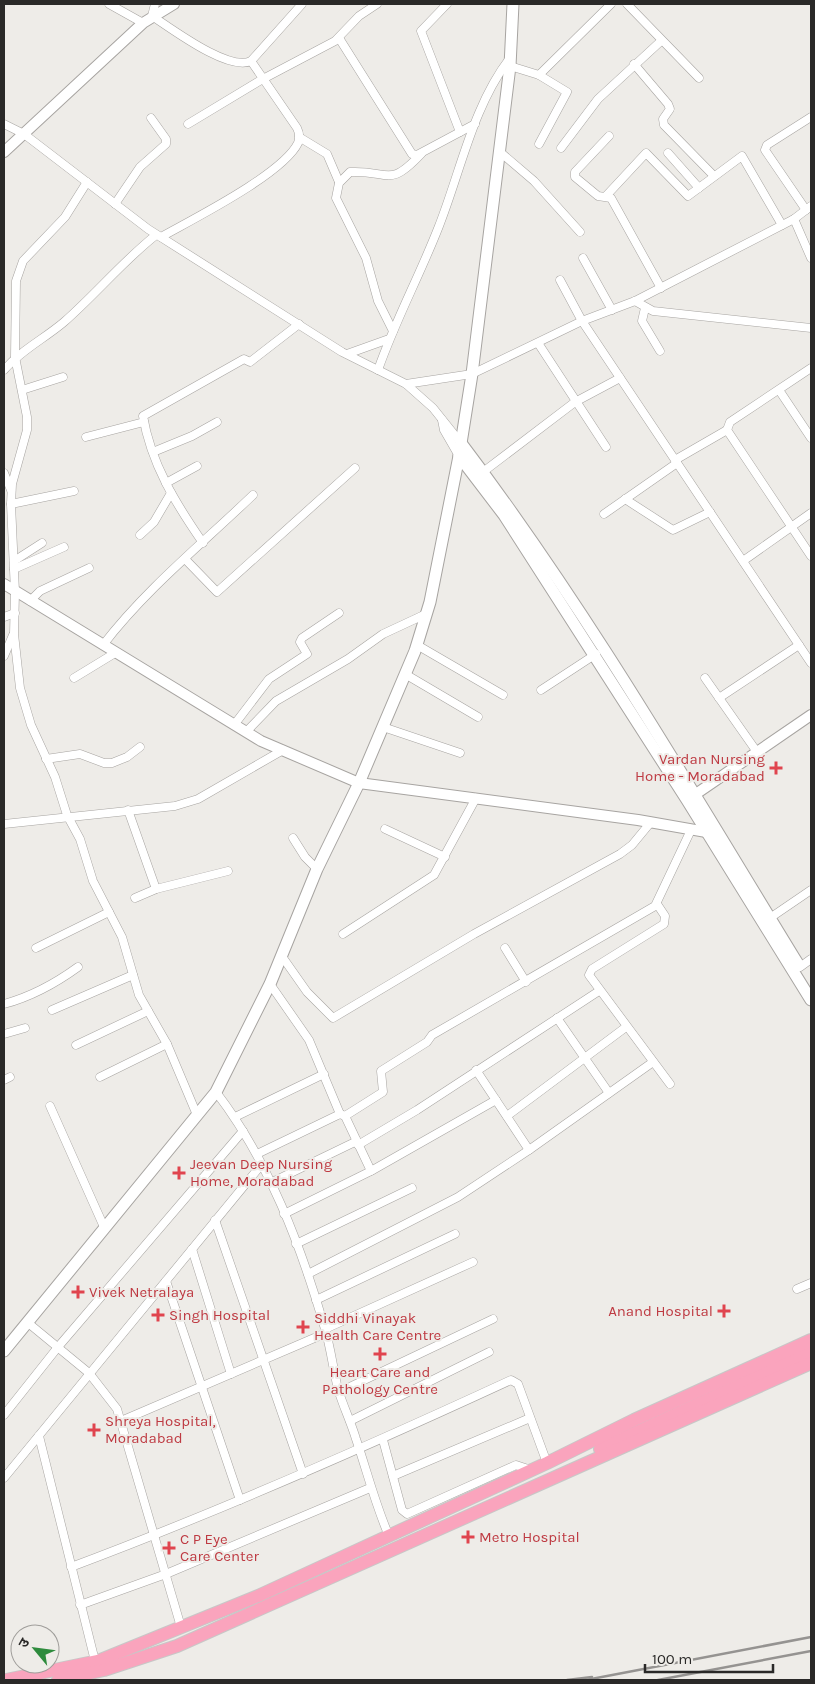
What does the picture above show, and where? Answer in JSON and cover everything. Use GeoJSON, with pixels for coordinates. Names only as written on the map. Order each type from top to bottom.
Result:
{"type":"FeatureCollection","features":[{"type":"Feature","properties":{"kind":"main road"},"geometry":{"type":"LineString","coordinates":[[4,1348],[216,1092],[270,984],[317,869],[359,782],[417,645],[426,614],[459,456],[472,374],[500,152],[510,61],[513,4]]}},
{"type":"Feature","properties":{"kind":"main road"},"geometry":{"type":"LineString","coordinates":[[461,443],[522,524],[599,653],[691,797],[810,993]]}},
{"type":"Feature","properties":{"kind":"main road"},"geometry":{"type":"LineString","coordinates":[[459,456],[504,515],[599,653]]}},
{"type":"Feature","properties":{"kind":"main road"},"geometry":{"type":"LineString","coordinates":[[767,920],[800,967],[810,993]]}},
{"type":"Feature","properties":{"kind":"main road"},"geometry":{"type":"LineString","coordinates":[[58,1680],[96,1666],[181,1627],[258,1596],[571,1452],[634,1420],[811,1340]]}},
{"type":"Feature","properties":{"kind":"main road"},"geometry":{"type":"LineString","coordinates":[[576,1468],[588,1455],[634,1432],[811,1352]]}},
{"type":"Feature","properties":{"kind":"main road"},"geometry":{"type":"LineString","coordinates":[[6,1680],[96,1666],[189,1641],[811,1363]]}},
{"type":"Feature","properties":{"kind":"main road"},"geometry":{"type":"LineString","coordinates":[[571,1452],[588,1455]]}},
{"type":"Feature","properties":{"kind":"street"},"geometry":{"type":"LineString","coordinates":[[109,4],[143,23]]}},
{"type":"Feature","properties":{"kind":"street"},"geometry":{"type":"LineString","coordinates":[[152,16],[155,4]]}},
{"type":"Feature","properties":{"kind":"street"},"geometry":{"type":"LineString","coordinates":[[4,152],[143,23],[174,4]]}},
{"type":"Feature","properties":{"kind":"street"},"geometry":{"type":"LineString","coordinates":[[152,16],[227,60],[239,63],[251,61],[302,4]]}},
{"type":"Feature","properties":{"kind":"street"},"geometry":{"type":"LineString","coordinates":[[188,124],[263,79],[339,38],[352,23],[377,4]]}},
{"type":"Feature","properties":{"kind":"street"},"geometry":{"type":"LineString","coordinates":[[447,4],[420,30],[460,132]]}},
{"type":"Feature","properties":{"kind":"street"},"geometry":{"type":"LineString","coordinates":[[539,75],[611,4]]}},
{"type":"Feature","properties":{"kind":"street"},"geometry":{"type":"LineString","coordinates":[[627,4],[699,78]]}},
{"type":"Feature","properties":{"kind":"street"},"geometry":{"type":"LineString","coordinates":[[339,38],[395,124],[410,152],[415,155],[420,154]]}},
{"type":"Feature","properties":{"kind":"street"},"geometry":{"type":"LineString","coordinates":[[561,148],[587,111],[634,64],[662,41]]}},
{"type":"Feature","properties":{"kind":"street"},"geometry":{"type":"LineString","coordinates":[[251,61],[297,128],[300,137],[327,154],[339,182],[336,198],[366,258],[378,301],[393,331]]}},
{"type":"Feature","properties":{"kind":"street"},"geometry":{"type":"LineString","coordinates":[[378,370],[389,339],[439,227],[487,92],[510,61],[533,75],[539,75],[567,92],[539,144]]}},
{"type":"Feature","properties":{"kind":"street"},"geometry":{"type":"LineString","coordinates":[[634,64],[668,104],[670,109],[663,119],[664,125],[714,176]]}},
{"type":"Feature","properties":{"kind":"street"},"geometry":{"type":"LineString","coordinates":[[406,384],[472,374],[582,321],[635,301],[794,219],[808,208],[765,150],[767,145],[811,117]]}},
{"type":"Feature","properties":{"kind":"street"},"geometry":{"type":"LineString","coordinates":[[115,204],[140,167],[166,144],[166,139],[152,118]]}},
{"type":"Feature","properties":{"kind":"street"},"geometry":{"type":"LineString","coordinates":[[4,124],[24,134],[158,236],[347,354],[406,384],[425,400],[449,426],[461,443]]}},
{"type":"Feature","properties":{"kind":"street"},"geometry":{"type":"LineString","coordinates":[[339,182],[350,172],[399,174],[420,154],[476,124]]}},
{"type":"Feature","properties":{"kind":"street"},"geometry":{"type":"LineString","coordinates":[[609,136],[574,176],[598,196],[611,198],[660,288]]}},
{"type":"Feature","properties":{"kind":"street"},"geometry":{"type":"LineString","coordinates":[[4,370],[15,357],[62,323],[103,287],[133,253],[158,236],[242,191],[280,163],[300,137]]}},
{"type":"Feature","properties":{"kind":"street"},"geometry":{"type":"LineString","coordinates":[[500,152],[534,180],[580,232]]}},
{"type":"Feature","properties":{"kind":"street"},"geometry":{"type":"LineString","coordinates":[[668,153],[699,188]]}},
{"type":"Feature","properties":{"kind":"street"},"geometry":{"type":"LineString","coordinates":[[606,196],[646,154],[686,195],[690,196],[742,156],[782,225]]}},
{"type":"Feature","properties":{"kind":"street"},"geometry":{"type":"LineString","coordinates":[[87,182],[65,217],[23,261],[18,270],[16,281],[15,357],[28,417],[27,430],[12,492],[11,504],[15,592],[14,634],[20,688],[31,724],[67,816],[80,839],[93,881],[122,937],[139,995],[167,1044],[197,1115]]}},
{"type":"Feature","properties":{"kind":"street"},"geometry":{"type":"LineString","coordinates":[[794,219],[811,258]]}},
{"type":"Feature","properties":{"kind":"street"},"geometry":{"type":"LineString","coordinates":[[583,258],[612,310]]}},
{"type":"Feature","properties":{"kind":"street"},"geometry":{"type":"LineString","coordinates":[[560,280],[582,321],[811,663]]}},
{"type":"Feature","properties":{"kind":"street"},"geometry":{"type":"LineString","coordinates":[[635,301],[653,311],[811,328]]}},
{"type":"Feature","properties":{"kind":"street"},"geometry":{"type":"LineString","coordinates":[[645,308],[641,318],[642,321],[660,351]]}},
{"type":"Feature","properties":{"kind":"street"},"geometry":{"type":"LineString","coordinates":[[203,543],[166,483],[153,452],[144,422],[145,414],[244,359],[250,362],[299,324]]}},
{"type":"Feature","properties":{"kind":"street"},"geometry":{"type":"LineString","coordinates":[[347,354],[389,339]]}},
{"type":"Feature","properties":{"kind":"street"},"geometry":{"type":"LineString","coordinates":[[538,342],[575,402],[606,447]]}},
{"type":"Feature","properties":{"kind":"street"},"geometry":{"type":"LineString","coordinates":[[604,514],[676,461],[727,430],[730,422],[811,368]]}},
{"type":"Feature","properties":{"kind":"street"},"geometry":{"type":"LineString","coordinates":[[22,390],[63,377]]}},
{"type":"Feature","properties":{"kind":"street"},"geometry":{"type":"LineString","coordinates":[[483,472],[575,402],[620,378]]}},
{"type":"Feature","properties":{"kind":"street"},"geometry":{"type":"LineString","coordinates":[[779,390],[811,438]]}},
{"type":"Feature","properties":{"kind":"street"},"geometry":{"type":"LineString","coordinates":[[442,420],[444,430],[459,456]]}},
{"type":"Feature","properties":{"kind":"street"},"geometry":{"type":"LineString","coordinates":[[86,437],[144,422]]}},
{"type":"Feature","properties":{"kind":"street"},"geometry":{"type":"LineString","coordinates":[[153,452],[192,436],[217,422]]}},
{"type":"Feature","properties":{"kind":"street"},"geometry":{"type":"LineString","coordinates":[[727,430],[811,556]]}},
{"type":"Feature","properties":{"kind":"street"},"geometry":{"type":"LineString","coordinates":[[166,483],[197,466]]}},
{"type":"Feature","properties":{"kind":"street"},"geometry":{"type":"LineString","coordinates":[[185,559],[217,592],[291,523],[355,468]]}},
{"type":"Feature","properties":{"kind":"street"},"geometry":{"type":"LineString","coordinates":[[4,473],[12,492]]}},
{"type":"Feature","properties":{"kind":"street"},"geometry":{"type":"LineString","coordinates":[[11,504],[74,491]]}},
{"type":"Feature","properties":{"kind":"street"},"geometry":{"type":"LineString","coordinates":[[140,535],[158,517],[171,493]]}},
{"type":"Feature","properties":{"kind":"street"},"geometry":{"type":"LineString","coordinates":[[103,645],[113,631],[253,495]]}},
{"type":"Feature","properties":{"kind":"street"},"geometry":{"type":"LineString","coordinates":[[625,499],[674,530],[710,512]]}},
{"type":"Feature","properties":{"kind":"street"},"geometry":{"type":"LineString","coordinates":[[743,561],[811,513]]}},
{"type":"Feature","properties":{"kind":"street"},"geometry":{"type":"LineString","coordinates":[[14,565],[42,543]]}},
{"type":"Feature","properties":{"kind":"street"},"geometry":{"type":"LineString","coordinates":[[14,565],[64,547]]}},
{"type":"Feature","properties":{"kind":"street"},"geometry":{"type":"LineString","coordinates":[[30,601],[40,591],[89,568]]}},
{"type":"Feature","properties":{"kind":"street"},"geometry":{"type":"LineString","coordinates":[[4,584],[246,732],[359,782],[651,822],[712,833]]}},
{"type":"Feature","properties":{"kind":"street"},"geometry":{"type":"LineString","coordinates":[[4,617],[15,613]]}},
{"type":"Feature","properties":{"kind":"street"},"geometry":{"type":"LineString","coordinates":[[234,725],[269,679],[307,654],[300,642],[302,638],[339,613]]}},
{"type":"Feature","properties":{"kind":"street"},"geometry":{"type":"LineString","coordinates":[[246,732],[276,701],[348,659],[383,634],[426,614]]}},
{"type":"Feature","properties":{"kind":"street"},"geometry":{"type":"LineString","coordinates":[[4,656],[14,634]]}},
{"type":"Feature","properties":{"kind":"street"},"geometry":{"type":"LineString","coordinates":[[417,645],[503,695]]}},
{"type":"Feature","properties":{"kind":"street"},"geometry":{"type":"LineString","coordinates":[[719,698],[799,645]]}},
{"type":"Feature","properties":{"kind":"street"},"geometry":{"type":"LineString","coordinates":[[74,678],[116,653]]}},
{"type":"Feature","properties":{"kind":"street"},"geometry":{"type":"LineString","coordinates":[[542,690],[599,653]]}},
{"type":"Feature","properties":{"kind":"street"},"geometry":{"type":"LineString","coordinates":[[405,674],[478,718]]}},
{"type":"Feature","properties":{"kind":"street"},"geometry":{"type":"LineString","coordinates":[[705,678],[757,752]]}},
{"type":"Feature","properties":{"kind":"street"},"geometry":{"type":"LineString","coordinates":[[691,797],[811,715]]}},
{"type":"Feature","properties":{"kind":"street"},"geometry":{"type":"LineString","coordinates":[[383,727],[460,753]]}},
{"type":"Feature","properties":{"kind":"street"},"geometry":{"type":"LineString","coordinates":[[46,759],[80,754],[112,764],[127,758],[140,747]]}},
{"type":"Feature","properties":{"kind":"street"},"geometry":{"type":"LineString","coordinates":[[4,824],[175,806],[198,799],[284,750]]}},
{"type":"Feature","properties":{"kind":"street"},"geometry":{"type":"LineString","coordinates":[[343,934],[428,880],[445,857],[476,798]]}},
{"type":"Feature","properties":{"kind":"street"},"geometry":{"type":"LineString","coordinates":[[128,810],[156,890]]}},
{"type":"Feature","properties":{"kind":"street"},"geometry":{"type":"LineString","coordinates":[[282,956],[307,992],[333,1018],[474,934],[620,854],[632,846],[651,822]]}},
{"type":"Feature","properties":{"kind":"street"},"geometry":{"type":"LineString","coordinates":[[386,829],[445,857]]}},
{"type":"Feature","properties":{"kind":"street"},"geometry":{"type":"LineString","coordinates":[[257,1154],[342,1115],[383,1092],[380,1071],[427,1042],[432,1036],[657,904],[691,830]]}},
{"type":"Feature","properties":{"kind":"street"},"geometry":{"type":"LineString","coordinates":[[293,838],[305,857],[317,869]]}},
{"type":"Feature","properties":{"kind":"street"},"geometry":{"type":"LineString","coordinates":[[135,898],[156,890],[228,871]]}},
{"type":"Feature","properties":{"kind":"street"},"geometry":{"type":"LineString","coordinates":[[767,920],[811,890]]}},
{"type":"Feature","properties":{"kind":"street"},"geometry":{"type":"LineString","coordinates":[[657,904],[665,916],[664,924],[592,969],[589,975],[590,979],[670,1084]]}},
{"type":"Feature","properties":{"kind":"street"},"geometry":{"type":"LineString","coordinates":[[36,948],[109,912]]}},
{"type":"Feature","properties":{"kind":"street"},"geometry":{"type":"LineString","coordinates":[[505,948],[526,982]]}},
{"type":"Feature","properties":{"kind":"street"},"geometry":{"type":"LineString","coordinates":[[800,967],[811,959]]}},
{"type":"Feature","properties":{"kind":"street"},"geometry":{"type":"LineString","coordinates":[[4,1004],[21,998],[66,976],[78,967]]}},
{"type":"Feature","properties":{"kind":"street"},"geometry":{"type":"LineString","coordinates":[[52,1010],[133,974]]}},
{"type":"Feature","properties":{"kind":"street"},"geometry":{"type":"LineString","coordinates":[[270,984],[309,1040],[342,1115],[371,1171]]}},
{"type":"Feature","properties":{"kind":"street"},"geometry":{"type":"LineString","coordinates":[[270,1183],[358,1143],[417,1110],[599,991]]}},
{"type":"Feature","properties":{"kind":"street"},"geometry":{"type":"LineString","coordinates":[[76,1045],[148,1011]]}},
{"type":"Feature","properties":{"kind":"street"},"geometry":{"type":"LineString","coordinates":[[556,1018],[609,1094]]}},
{"type":"Feature","properties":{"kind":"street"},"geometry":{"type":"LineString","coordinates":[[507,1116],[626,1027]]}},
{"type":"Feature","properties":{"kind":"street"},"geometry":{"type":"LineString","coordinates":[[4,1034],[26,1028]]}},
{"type":"Feature","properties":{"kind":"street"},"geometry":{"type":"LineString","coordinates":[[100,1077],[167,1044]]}},
{"type":"Feature","properties":{"kind":"street"},"geometry":{"type":"LineString","coordinates":[[308,1274],[448,1203],[529,1150],[653,1062]]}},
{"type":"Feature","properties":{"kind":"street"},"geometry":{"type":"LineString","coordinates":[[476,1070],[529,1150]]}},
{"type":"Feature","properties":{"kind":"street"},"geometry":{"type":"LineString","coordinates":[[235,1117],[324,1074]]}},
{"type":"Feature","properties":{"kind":"street"},"geometry":{"type":"LineString","coordinates":[[216,1092],[235,1117],[257,1154],[308,1274],[326,1331],[339,1392],[360,1450],[370,1488],[389,1536]]}},
{"type":"Feature","properties":{"kind":"street"},"geometry":{"type":"LineString","coordinates":[[284,1214],[371,1171],[496,1100]]}},
{"type":"Feature","properties":{"kind":"street"},"geometry":{"type":"LineString","coordinates":[[50,1106],[104,1227]]}},
{"type":"Feature","properties":{"kind":"street"},"geometry":{"type":"LineString","coordinates":[[4,1415],[58,1347],[243,1131]]}},
{"type":"Feature","properties":{"kind":"street"},"geometry":{"type":"LineString","coordinates":[[4,1478],[262,1164]]}},
{"type":"Feature","properties":{"kind":"street"},"geometry":{"type":"LineString","coordinates":[[296,1244],[412,1188]]}},
{"type":"Feature","properties":{"kind":"street"},"geometry":{"type":"LineString","coordinates":[[216,1220],[303,1474]]}},
{"type":"Feature","properties":{"kind":"street"},"geometry":{"type":"LineString","coordinates":[[316,1300],[455,1234]]}},
{"type":"Feature","properties":{"kind":"street"},"geometry":{"type":"LineString","coordinates":[[192,1249],[231,1374]]}},
{"type":"Feature","properties":{"kind":"street"},"geometry":{"type":"LineString","coordinates":[[121,1420],[264,1360],[473,1262]]}},
{"type":"Feature","properties":{"kind":"street"},"geometry":{"type":"LineString","coordinates":[[166,1281],[200,1387],[240,1500]]}},
{"type":"Feature","properties":{"kind":"street"},"geometry":{"type":"LineString","coordinates":[[798,1289],[811,1282]]}},
{"type":"Feature","properties":{"kind":"street"},"geometry":{"type":"LineString","coordinates":[[339,1392],[493,1319]]}},
{"type":"Feature","properties":{"kind":"street"},"geometry":{"type":"LineString","coordinates":[[27,1322],[89,1373],[109,1398],[121,1420],[181,1627]]}},
{"type":"Feature","properties":{"kind":"street"},"geometry":{"type":"LineString","coordinates":[[350,1421],[490,1352]]}},
{"type":"Feature","properties":{"kind":"street"},"geometry":{"type":"LineString","coordinates":[[71,1567],[155,1536],[360,1450],[511,1380],[518,1384],[547,1463]]}},
{"type":"Feature","properties":{"kind":"street"},"geometry":{"type":"LineString","coordinates":[[393,1476],[530,1418]]}},
{"type":"Feature","properties":{"kind":"street"},"geometry":{"type":"LineString","coordinates":[[38,1436],[96,1666]]}},
{"type":"Feature","properties":{"kind":"street"},"geometry":{"type":"LineString","coordinates":[[383,1440],[402,1510],[407,1514],[516,1465],[531,1470]]}},
{"type":"Feature","properties":{"kind":"street"},"geometry":{"type":"LineString","coordinates":[[80,1605],[166,1574],[370,1488]]}},
{"type":"Feature","properties":{"kind":"railway"},"geometry":{"type":"LineString","coordinates":[[586,1680],[811,1637]]}},
{"type":"Feature","properties":{"kind":"railway"},"geometry":{"type":"LineString","coordinates":[[658,1680],[811,1651]]}},
{"type":"Feature","properties":{"kind":"railway"},"geometry":{"type":"LineString","coordinates":[[567,1680],[592,1677]]}},
{"type":"Feature","properties":{"kind":"place","name":"Vardan Nursing Home - Moradabad"},"geometry":{"type":"Point","coordinates":[776,768]}},
{"type":"Feature","properties":{"kind":"place","name":"Jeevan Deep Nursing Home, Moradabad"},"geometry":{"type":"Point","coordinates":[179,1173]}},
{"type":"Feature","properties":{"kind":"place","name":"Vivek Netralaya"},"geometry":{"type":"Point","coordinates":[78,1292]}},
{"type":"Feature","properties":{"kind":"place","name":"Anand Hospital"},"geometry":{"type":"Point","coordinates":[724,1311]}},
{"type":"Feature","properties":{"kind":"place","name":"Singh Hospital"},"geometry":{"type":"Point","coordinates":[158,1315]}},
{"type":"Feature","properties":{"kind":"place","name":"Siddhi Vinayak Health Care Centre"},"geometry":{"type":"Point","coordinates":[303,1327]}},
{"type":"Feature","properties":{"kind":"place","name":"Heart Care and Pathology Centre"},"geometry":{"type":"Point","coordinates":[380,1354]}},
{"type":"Feature","properties":{"kind":"place","name":"Shreya Hospital, Moradabad"},"geometry":{"type":"Point","coordinates":[94,1430]}},
{"type":"Feature","properties":{"kind":"place","name":"Metro Hospital"},"geometry":{"type":"Point","coordinates":[468,1537]}},
{"type":"Feature","properties":{"kind":"place","name":"C P Eye Care Center"},"geometry":{"type":"Point","coordinates":[169,1548]}}]}
